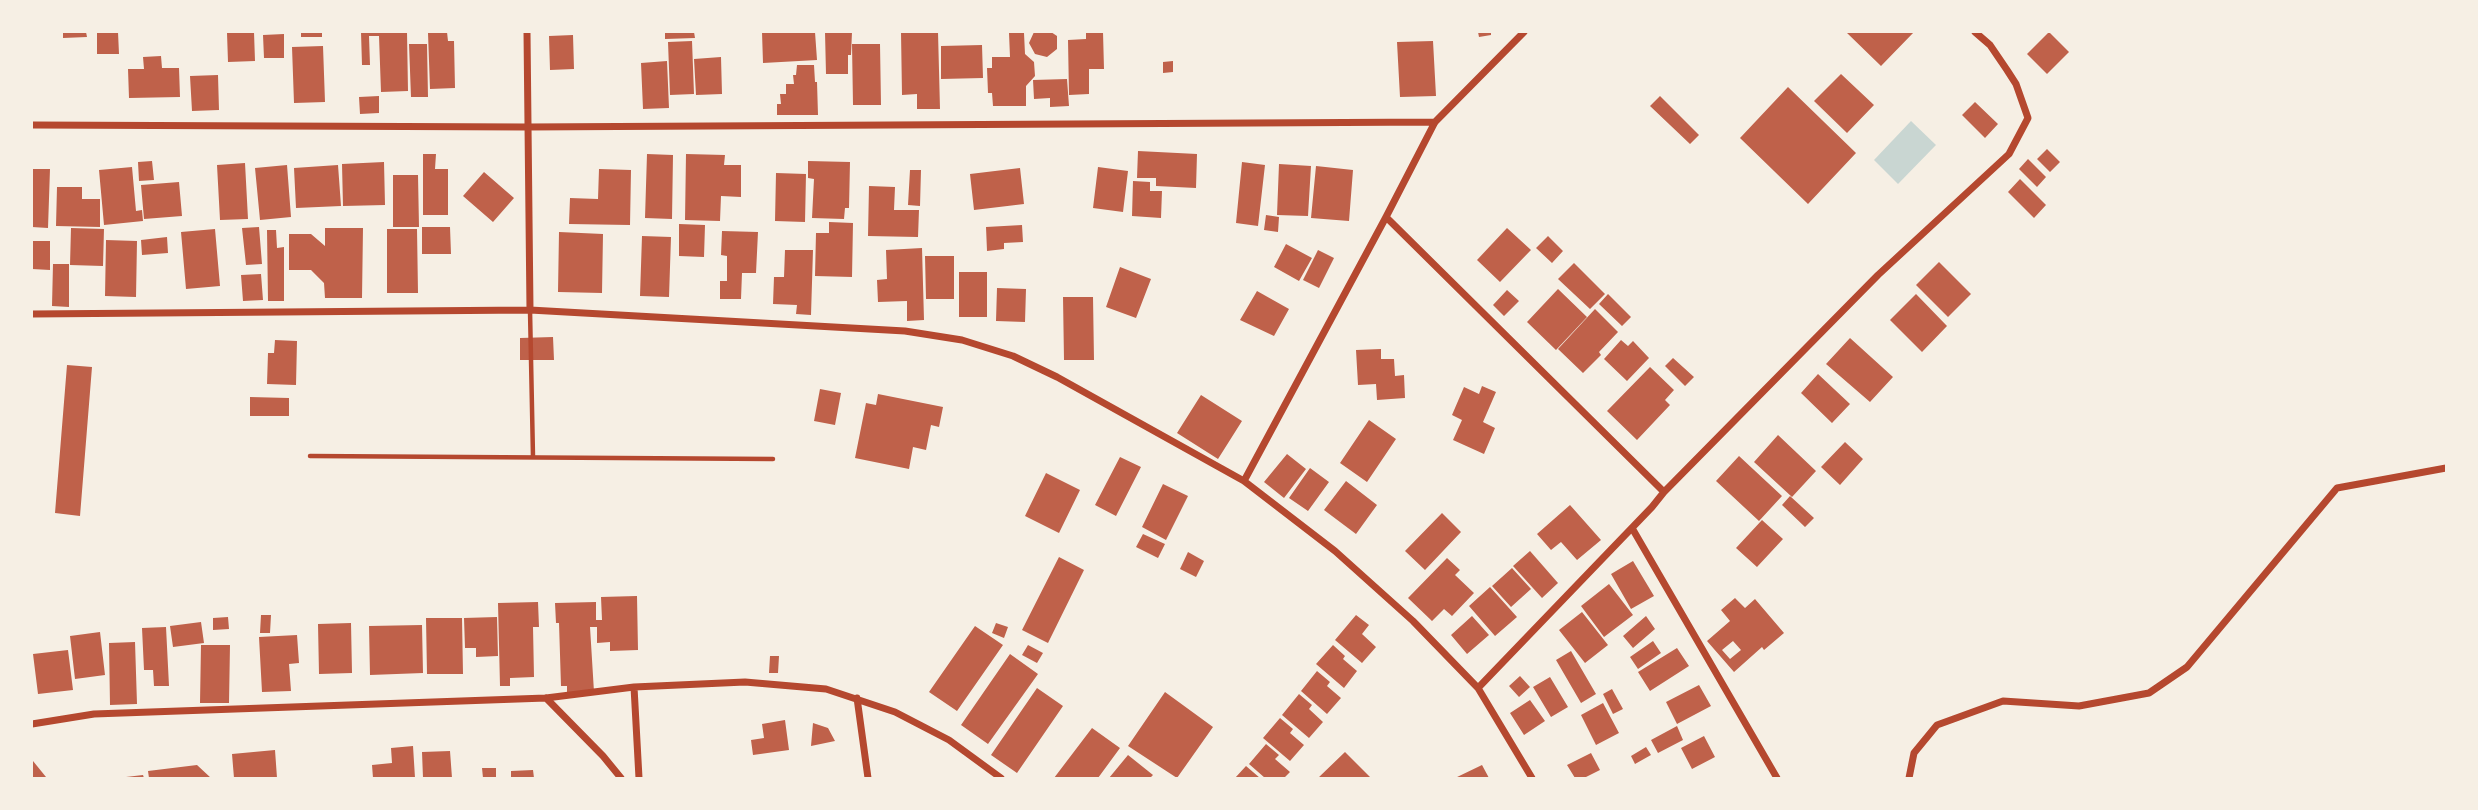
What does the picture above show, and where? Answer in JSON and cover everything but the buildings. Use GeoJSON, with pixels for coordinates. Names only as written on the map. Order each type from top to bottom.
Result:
{"type":"FeatureCollection","features":[{"type":"Feature","properties":{"kind":"street"},"geometry":{"type":"LineString","coordinates":[[527,32],[530,310]]}},
{"type":"Feature","properties":{"kind":"street"},"geometry":{"type":"LineString","coordinates":[[1244,481],[1387,217],[1435,122],[1524,32]]}},
{"type":"Feature","properties":{"kind":"street"},"geometry":{"type":"LineString","coordinates":[[1478,688],[1664,492],[1878,275],[2009,155],[2028,118],[2012,77],[1990,45],[1975,32]]}},
{"type":"Feature","properties":{"kind":"street"},"geometry":{"type":"LineString","coordinates":[[32,125],[527,127],[1435,122]]}},
{"type":"Feature","properties":{"kind":"street"},"geometry":{"type":"LineString","coordinates":[[1387,217],[1664,492]]}},
{"type":"Feature","properties":{"kind":"street"},"geometry":{"type":"LineString","coordinates":[[32,314],[530,310],[905,331],[962,340],[1013,356],[1057,377],[1244,481],[1335,551],[1413,621],[1478,688],[1532,779]]}},
{"type":"Feature","properties":{"kind":"street"},"geometry":{"type":"LineString","coordinates":[[1909,779],[1914,753],[1937,725],[2003,701],[2079,706],[2149,693],[2187,667],[2337,488],[2446,468]]}},
{"type":"Feature","properties":{"kind":"street"},"geometry":{"type":"LineString","coordinates":[[1632,528],[1777,779]]}},
{"type":"Feature","properties":{"kind":"street"},"geometry":{"type":"LineString","coordinates":[[32,724],[94,714],[546,698],[634,687],[744,682],[826,689],[895,712],[949,740],[1001,779]]}},
{"type":"Feature","properties":{"kind":"street"},"geometry":{"type":"LineString","coordinates":[[634,687],[639,779]]}},
{"type":"Feature","properties":{"kind":"street"},"geometry":{"type":"LineString","coordinates":[[546,698],[603,756],[621,779]]}},
{"type":"Feature","properties":{"kind":"street"},"geometry":{"type":"LineString","coordinates":[[857,698],[868,779]]}},
{"type":"Feature","properties":{"kind":"lane"},"geometry":{"type":"LineString","coordinates":[[530,310],[533,457]]}},
{"type":"Feature","properties":{"kind":"lane"},"geometry":{"type":"LineString","coordinates":[[310,456],[773,459]]}},
{"type":"Feature","properties":{"kind":"shaded area"},"geometry":{"type":"Polygon","coordinates":[[[1911,121],[1936,145],[1898,184],[1874,160],[1911,121]]]}}]}
